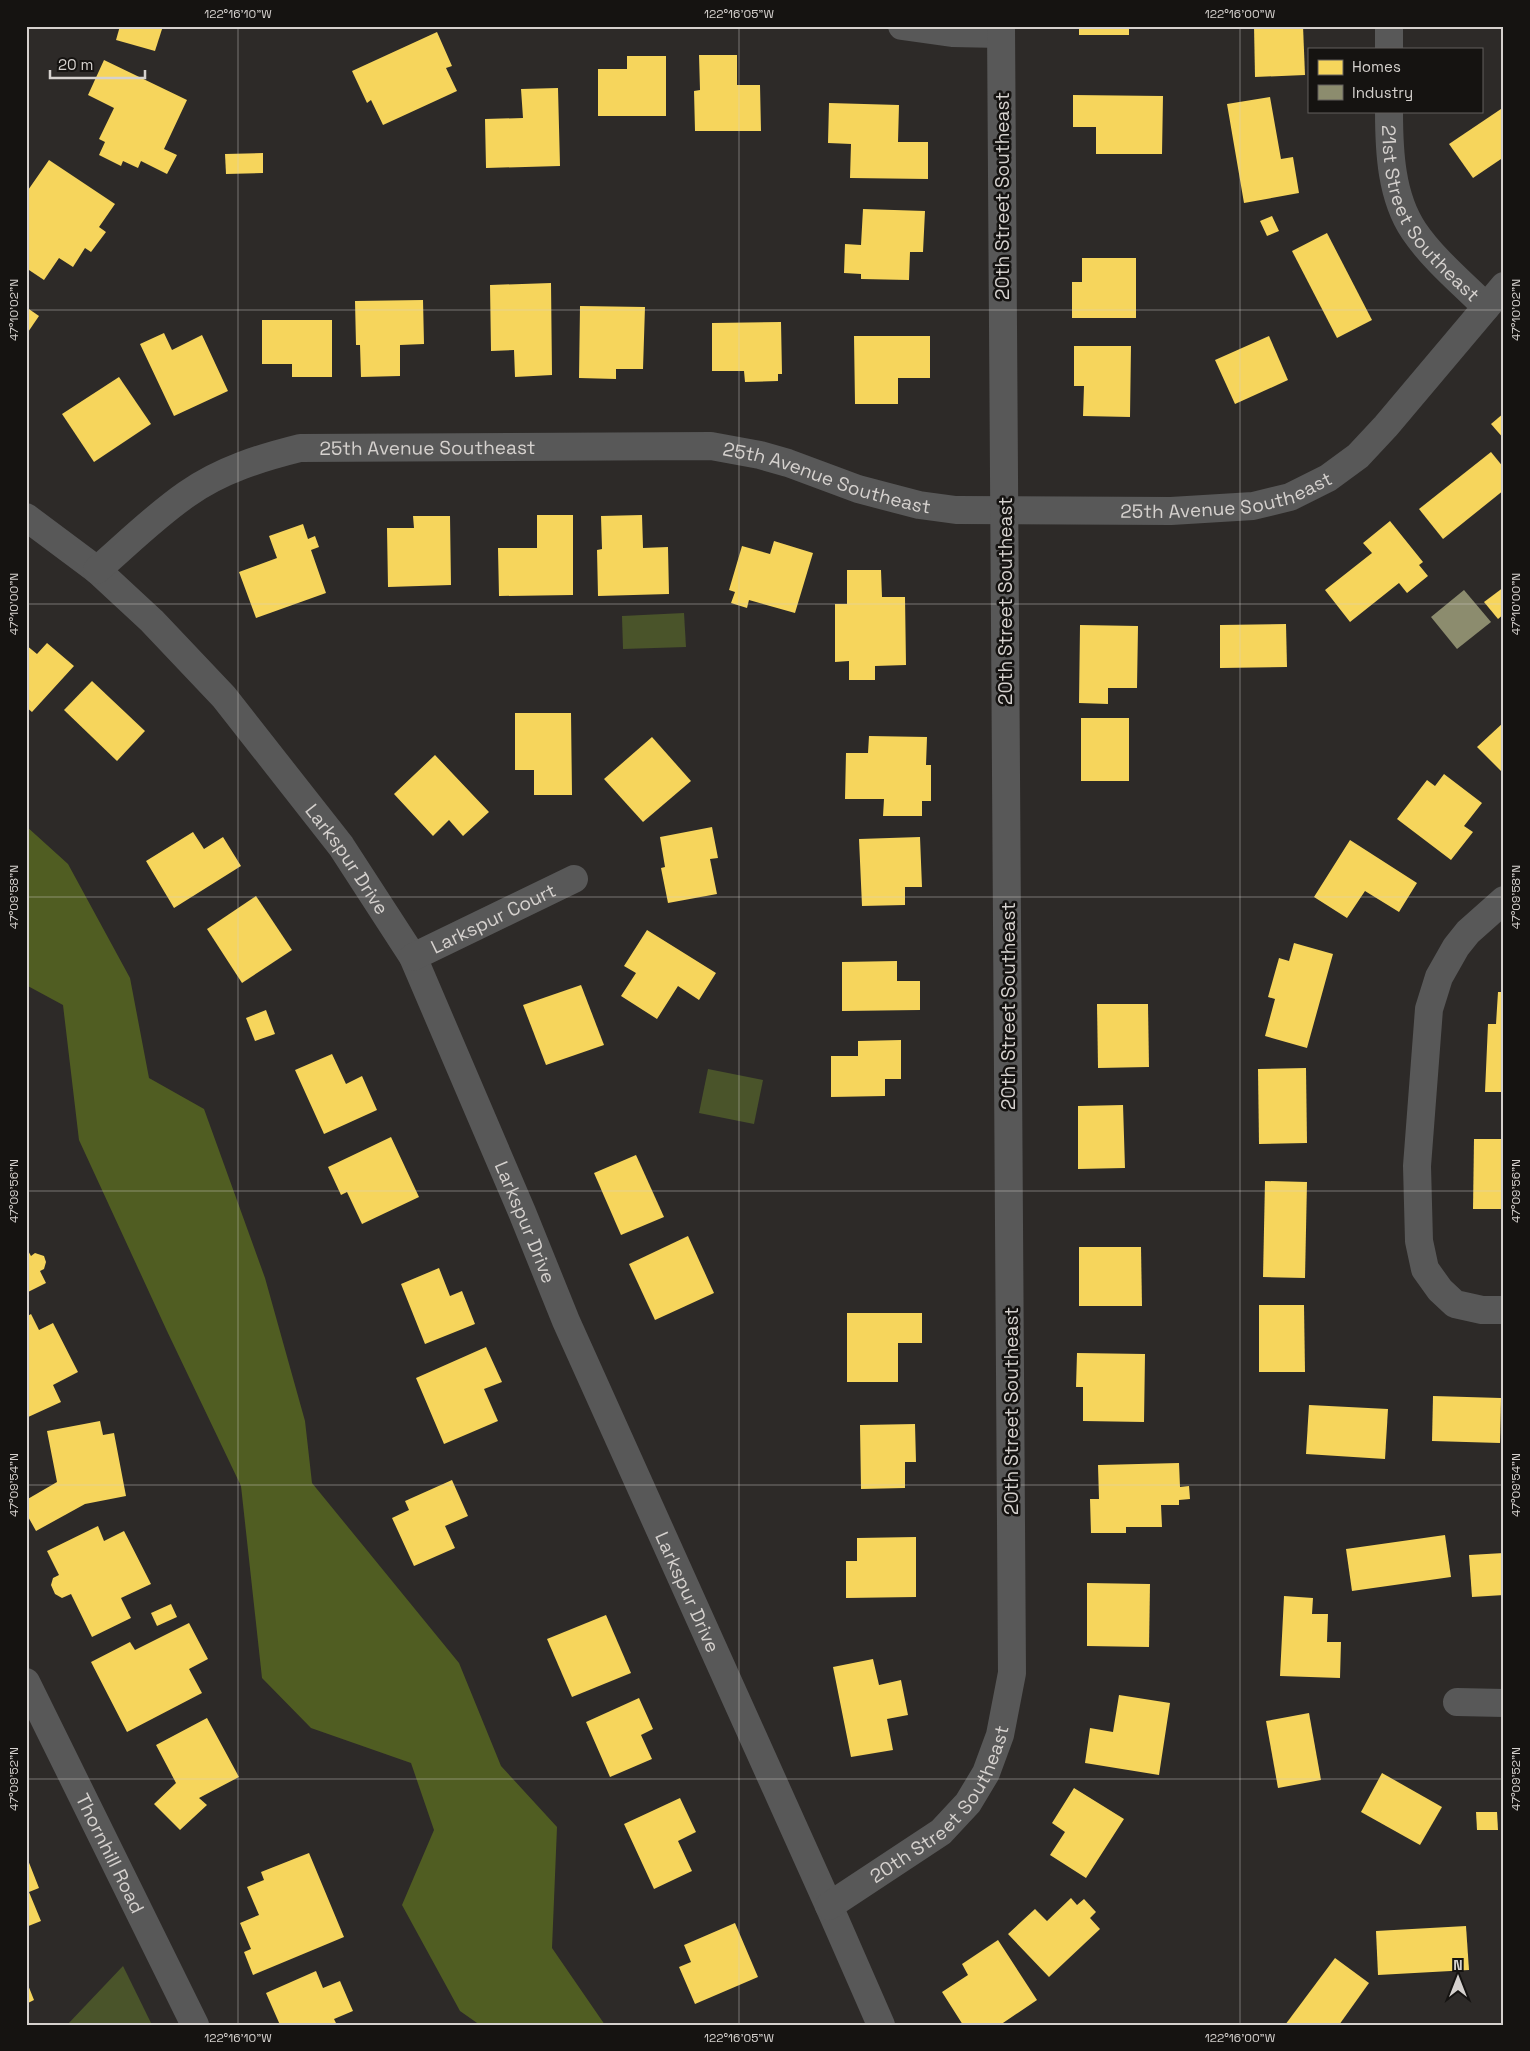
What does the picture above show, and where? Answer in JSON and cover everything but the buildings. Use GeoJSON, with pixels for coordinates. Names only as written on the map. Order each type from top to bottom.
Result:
{"type":"FeatureCollection","features":[{"type":"Feature","properties":{"kind":"street"},"geometry":{"type":"LineString","coordinates":[[902,26],[952,33],[1001,30]]}},
{"type":"Feature","properties":{"kind":"street"},"geometry":{"type":"LineString","coordinates":[[1389,26],[1389,48]]}},
{"type":"Feature","properties":{"kind":"street","name":"20th Street Southeast"},"geometry":{"type":"LineString","coordinates":[[829,1906],[941,1832],[968,1803],[986,1773],[1000,1735],[1012,1673],[1001,30]]}},
{"type":"Feature","properties":{"kind":"street","name":"21st Street Southeast"},"geometry":{"type":"LineString","coordinates":[[1389,112],[1389,139],[1394,180],[1400,202],[1413,230],[1486,307]]}},
{"type":"Feature","properties":{"kind":"street","name":"25th Avenue Southeast"},"geometry":{"type":"LineString","coordinates":[[96,570],[188,493],[233,469],[260,458],[300,448],[711,446],[760,455],[788,463],[858,489],[919,505],[956,510],[1212,510],[1253,506],[1290,497],[1328,478],[1358,456],[1386,426],[1504,286]]}},
{"type":"Feature","properties":{"kind":"street","name":"Larkspur Drive"},"geometry":{"type":"LineString","coordinates":[[26,517],[96,570],[152,621],[224,696],[341,846],[412,957],[522,1212],[566,1321],[881,2025]]}},
{"type":"Feature","properties":{"kind":"street","name":"Larkspur Court"},"geometry":{"type":"LineString","coordinates":[[412,957],[574,879]]}},
{"type":"Feature","properties":{"kind":"street"},"geometry":{"type":"LineString","coordinates":[[1504,900],[1468,932],[1456,947],[1440,977],[1429,1009],[1417,1166],[1419,1241],[1425,1269],[1440,1290],[1455,1304],[1482,1310],[1504,1310]]}},
{"type":"Feature","properties":{"kind":"street","name":"Thornhill Road"},"geometry":{"type":"LineString","coordinates":[[26,1682],[195,2025]]}},
{"type":"Feature","properties":{"kind":"street"},"geometry":{"type":"LineString","coordinates":[[1457,1702],[1504,1703]]}},
{"type":"Feature","properties":{"kind":"green space"},"geometry":{"type":"Polygon","coordinates":[[[684,613],[686,647],[623,649],[622,616],[684,613]]]}},
{"type":"Feature","properties":{"kind":"green space"},"geometry":{"type":"Polygon","coordinates":[[[26,826],[68,864],[130,978],[149,1078],[204,1109],[265,1278],[305,1421],[312,1483],[459,1663],[501,1766],[557,1827],[552,1948],[605,2025],[480,2025],[460,2011],[402,1905],[434,1830],[411,1763],[311,1728],[262,1678],[241,1486],[79,1140],[63,1005],[26,985],[26,826]]]}},
{"type":"Feature","properties":{"kind":"green space"},"geometry":{"type":"Polygon","coordinates":[[[708,1069],[763,1080],[754,1124],[699,1113],[708,1069]]]}},
{"type":"Feature","properties":{"kind":"green space"},"geometry":{"type":"Polygon","coordinates":[[[123,1966],[152,2025],[67,2025],[123,1966]]]}}]}
